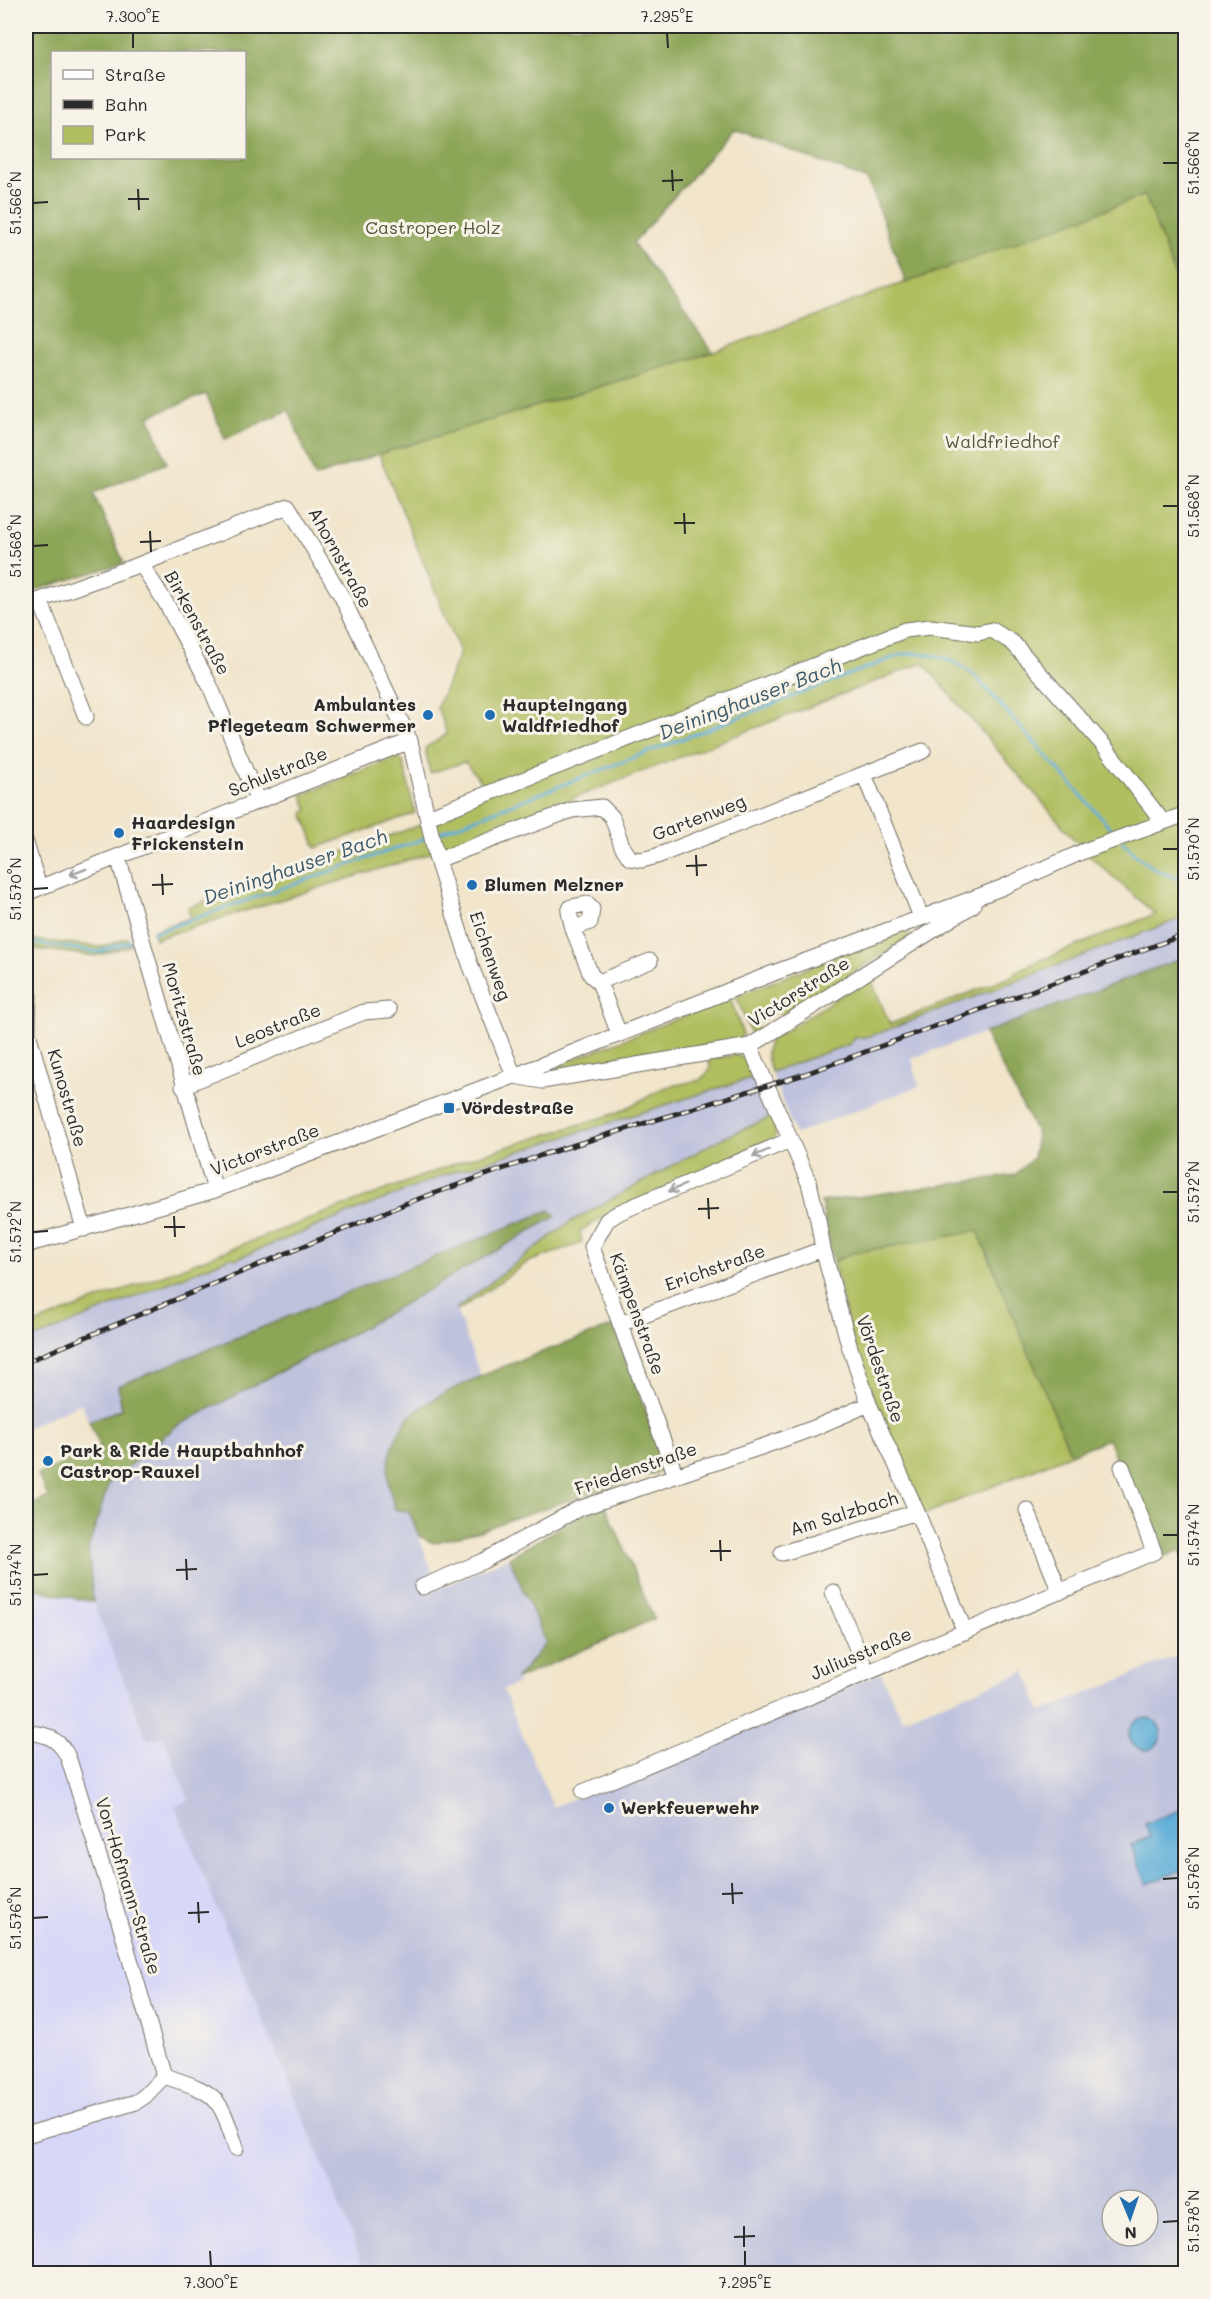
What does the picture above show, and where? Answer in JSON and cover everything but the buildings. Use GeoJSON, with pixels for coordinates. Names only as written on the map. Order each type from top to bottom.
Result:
{"type":"FeatureCollection","features":[{"type":"Feature","properties":{"kind":"street","name":"Ahornstraße"},"geometry":{"type":"LineString","coordinates":[[86,717],[33,603],[141,564],[288,506],[342,597],[410,741]]}},
{"type":"Feature","properties":{"kind":"street","name":"Birkenstraße"},"geometry":{"type":"LineString","coordinates":[[141,564],[166,603],[210,686],[258,801]]}},
{"type":"Feature","properties":{"kind":"street"},"geometry":{"type":"LineString","coordinates":[[428,817],[905,630],[930,627],[978,633],[992,630],[1012,644],[1105,747],[1162,822]]}},
{"type":"Feature","properties":{"kind":"street","name":"Schulstraße"},"geometry":{"type":"LineString","coordinates":[[32,890],[410,741]]}},
{"type":"Feature","properties":{"kind":"street","name":"Eichenweg"},"geometry":{"type":"LineString","coordinates":[[410,741],[437,860],[470,964],[514,1076]]}},
{"type":"Feature","properties":{"kind":"street","name":"Gartenweg"},"geometry":{"type":"LineString","coordinates":[[437,860],[572,810],[602,807],[612,817],[622,846],[630,858],[642,860],[923,751]]}},
{"type":"Feature","properties":{"kind":"street"},"geometry":{"type":"LineString","coordinates":[[864,774],[916,919],[919,940]]}},
{"type":"Feature","properties":{"kind":"street","name":"Victorstraße"},"geometry":{"type":"LineString","coordinates":[[26,1245],[215,1190],[1001,888],[1084,851],[1185,814]]}},
{"type":"Feature","properties":{"kind":"street"},"geometry":{"type":"LineString","coordinates":[[26,843],[32,890]]}},
{"type":"Feature","properties":{"kind":"street","name":"Moritzstraße"},"geometry":{"type":"LineString","coordinates":[[118,857],[215,1190]]}},
{"type":"Feature","properties":{"kind":"street","name":"Victorstraße"},"geometry":{"type":"LineString","coordinates":[[514,1076],[542,1081],[750,1046],[1001,888]]}},
{"type":"Feature","properties":{"kind":"street"},"geometry":{"type":"LineString","coordinates":[[573,929],[591,975],[599,982],[619,1034]]}},
{"type":"Feature","properties":{"kind":"street"},"geometry":{"type":"LineString","coordinates":[[599,982],[650,961]]}},
{"type":"Feature","properties":{"kind":"street","name":"Kunostraße"},"geometry":{"type":"LineString","coordinates":[[27,975],[28,1033],[84,1229]]}},
{"type":"Feature","properties":{"kind":"street","name":"Leostraße"},"geometry":{"type":"LineString","coordinates":[[183,1086],[364,1012],[389,1010]]}},
{"type":"Feature","properties":{"kind":"street","name":"Vördestraße"},"geometry":{"type":"LineString","coordinates":[[750,1046],[808,1182],[823,1249],[868,1404],[917,1512],[964,1632]]}},
{"type":"Feature","properties":{"kind":"street","name":"Kämpenstraße"},"geometry":{"type":"LineString","coordinates":[[676,1476],[592,1247],[607,1220],[620,1212],[790,1140]]}},
{"type":"Feature","properties":{"kind":"street","name":"Erichstraße"},"geometry":{"type":"LineString","coordinates":[[620,1324],[823,1249]]}},
{"type":"Feature","properties":{"kind":"street","name":"Friedenstraße"},"geometry":{"type":"LineString","coordinates":[[422,1587],[483,1561],[578,1509],[806,1431],[868,1404]]}},
{"type":"Feature","properties":{"kind":"street","name":"Juliusstraße"},"geometry":{"type":"LineString","coordinates":[[583,1792],[1154,1552],[1122,1467]]}},
{"type":"Feature","properties":{"kind":"street"},"geometry":{"type":"LineString","coordinates":[[1027,1509],[1060,1592]]}},
{"type":"Feature","properties":{"kind":"street","name":"Am Salzbach"},"geometry":{"type":"LineString","coordinates":[[782,1553],[917,1512]]}},
{"type":"Feature","properties":{"kind":"street"},"geometry":{"type":"LineString","coordinates":[[833,1592],[867,1672]]}},
{"type":"Feature","properties":{"kind":"street","name":"Von-Hofmann-Straße"},"geometry":{"type":"LineString","coordinates":[[26,1733],[50,1737],[57,1741],[67,1753],[164,2076]]}},
{"type":"Feature","properties":{"kind":"street"},"geometry":{"type":"LineString","coordinates":[[26,2135],[135,2102],[145,2096],[164,2076],[198,2088],[218,2102],[225,2114],[236,2148]]}},
{"type":"Feature","properties":{"kind":"shaded area"},"geometry":{"type":"Polygon","coordinates":[[[1185,917],[1185,957],[912,1058],[919,1086],[795,1134],[771,1072],[850,1044],[855,1038],[871,1036],[1185,917]]]}},
{"type":"Feature","properties":{"kind":"shaded area"},"geometry":{"type":"Polygon","coordinates":[[[757,1076],[773,1116],[719,1140],[570,1222],[456,1309],[481,1377],[427,1403],[409,1512],[439,1589],[509,1557],[546,1643],[517,1679],[518,1683],[503,1690],[553,1807],[881,1673],[902,1719],[1026,1671],[1041,1712],[1185,1653],[1185,2273],[367,2273],[175,1806],[189,1800],[163,1736],[147,1740],[93,1602],[88,1549],[109,1483],[175,1427],[372,1321],[118,1386],[122,1409],[89,1421],[81,1403],[26,1428],[26,1342],[232,1257],[236,1259],[447,1174],[757,1076]]]}},
{"type":"Feature","properties":{"kind":"shaded area"},"geometry":{"type":"Polygon","coordinates":[[[26,1587],[93,1602],[147,1740],[163,1735],[189,1801],[176,1807],[367,2273],[26,2274],[26,1587]]]}},
{"type":"Feature","properties":{"kind":"green space","name":"Castroper Holz"},"geometry":{"type":"Polygon","coordinates":[[[26,26],[1185,26],[1185,302],[1145,195],[906,283],[868,180],[734,129],[633,243],[713,352],[379,454],[315,477],[289,410],[225,439],[206,394],[149,416],[167,463],[93,493],[124,563],[26,593],[26,26]]]}},
{"type":"Feature","properties":{"kind":"green space","name":"Waldfriedhof"},"geometry":{"type":"Polygon","coordinates":[[[1145,195],[1185,302],[1185,917],[871,1036],[855,1038],[850,1044],[771,1072],[766,1052],[769,1041],[870,977],[890,1024],[1010,977],[1022,968],[1155,914],[1084,851],[923,663],[440,850],[155,939],[152,931],[190,918],[188,907],[434,820],[486,788],[465,762],[430,773],[425,748],[447,734],[437,707],[460,652],[379,454],[713,352],[1145,195]]]}},
{"type":"Feature","properties":{"kind":"green space"},"geometry":{"type":"Polygon","coordinates":[[[397,757],[403,761],[415,813],[316,848],[303,813],[308,810],[302,795],[397,757]]]}},
{"type":"Feature","properties":{"kind":"green space"},"geometry":{"type":"Polygon","coordinates":[[[904,930],[910,934],[908,938],[783,1017],[778,1010],[755,1024],[760,1032],[757,1034],[750,1032],[737,998],[739,995],[904,930]]]}},
{"type":"Feature","properties":{"kind":"green space"},"geometry":{"type":"Polygon","coordinates":[[[127,938],[131,945],[95,956],[28,948],[27,939],[102,947],[127,938]]]}},
{"type":"Feature","properties":{"kind":"green space"},"geometry":{"type":"Polygon","coordinates":[[[1185,957],[1186,1437],[1176,1441],[1185,1459],[1185,1563],[1180,1550],[1154,1561],[1108,1439],[1071,1454],[978,1231],[852,1253],[833,1262],[821,1202],[1015,1175],[1033,1158],[1037,1134],[984,1033],[1185,957]]]}},
{"type":"Feature","properties":{"kind":"green space"},"geometry":{"type":"Polygon","coordinates":[[[728,999],[731,1000],[743,1034],[740,1040],[560,1071],[558,1065],[728,999]]]}},
{"type":"Feature","properties":{"kind":"green space"},"geometry":{"type":"Polygon","coordinates":[[[737,1055],[749,1062],[757,1076],[447,1174],[236,1259],[231,1257],[26,1342],[26,1327],[467,1159],[617,1113],[666,1087],[700,1080],[710,1070],[709,1059],[737,1055]]]}},
{"type":"Feature","properties":{"kind":"green space"},"geometry":{"type":"Polygon","coordinates":[[[773,1116],[776,1134],[772,1141],[616,1210],[580,1231],[582,1243],[528,1262],[459,1310],[456,1309],[570,1222],[719,1140],[773,1116]]]}},
{"type":"Feature","properties":{"kind":"green space"},"geometry":{"type":"Polygon","coordinates":[[[550,1210],[556,1216],[357,1331],[175,1427],[109,1483],[88,1549],[93,1602],[26,1587],[26,1508],[48,1497],[38,1475],[100,1446],[89,1421],[122,1409],[118,1386],[550,1210]]]}},
{"type":"Feature","properties":{"kind":"green space"},"geometry":{"type":"Polygon","coordinates":[[[978,1231],[1071,1454],[923,1515],[880,1415],[852,1339],[833,1262],[852,1253],[978,1231]]]}},
{"type":"Feature","properties":{"kind":"green space"},"geometry":{"type":"Polygon","coordinates":[[[614,1326],[667,1469],[480,1531],[433,1543],[419,1536],[409,1512],[395,1509],[388,1482],[391,1452],[406,1421],[420,1408],[442,1394],[535,1354],[614,1326]]]}},
{"type":"Feature","properties":{"kind":"green space"},"geometry":{"type":"Polygon","coordinates":[[[606,1506],[654,1619],[516,1679],[546,1643],[509,1557],[578,1517],[606,1506]]]}},
{"type":"Feature","properties":{"kind":"water"},"geometry":{"type":"Polygon","coordinates":[[[1145,1718],[1156,1723],[1161,1734],[1156,1745],[1145,1750],[1134,1745],[1129,1734],[1134,1723],[1145,1718]]]}},
{"type":"Feature","properties":{"kind":"water"},"geometry":{"type":"Polygon","coordinates":[[[1185,1808],[1185,1869],[1147,1884],[1131,1845],[1150,1837],[1145,1824],[1185,1808]]]}},
{"type":"Feature","properties":{"kind":"waterway","name":"Deininghauser Bach"},"geometry":{"type":"LineString","coordinates":[[435,834],[900,655],[910,654],[938,656],[972,673],[1116,834]]}},
{"type":"Feature","properties":{"kind":"waterway","name":"Deininghauser Bach"},"geometry":{"type":"LineString","coordinates":[[153,933],[426,838]]}},
{"type":"Feature","properties":{"kind":"waterway","name":"Deininghauser Bach"},"geometry":{"type":"LineString","coordinates":[[1122,841],[1135,854],[1159,871],[1186,879]]}},
{"type":"Feature","properties":{"kind":"waterway","name":"Deininghauser Bach"},"geometry":{"type":"LineString","coordinates":[[26,942],[98,952],[131,941]]}},
{"type":"Feature","properties":{"kind":"railway"},"geometry":{"type":"LineString","coordinates":[[26,1362],[407,1203],[545,1154],[805,1074],[1186,934]]}},
{"type":"Feature","properties":{"kind":"place","name":"Ambulantes Pflegeteam Schwermer"},"geometry":{"type":"Point","coordinates":[428,715]}},
{"type":"Feature","properties":{"kind":"place","name":"Haupteingang Waldfriedhof"},"geometry":{"type":"Point","coordinates":[490,715]}},
{"type":"Feature","properties":{"kind":"place","name":"Haardesign Frickenstein"},"geometry":{"type":"Point","coordinates":[119,833]}},
{"type":"Feature","properties":{"kind":"place","name":"Blumen Melzner"},"geometry":{"type":"Point","coordinates":[472,885]}},
{"type":"Feature","properties":{"kind":"place","name":"Vördestraße"},"geometry":{"type":"Point","coordinates":[449,1108]}},
{"type":"Feature","properties":{"kind":"place","name":"Park & Ride Hauptbahnhof Castrop-Rauxel"},"geometry":{"type":"Point","coordinates":[48,1461]}},
{"type":"Feature","properties":{"kind":"place","name":"Werkfeuerwehr"},"geometry":{"type":"Point","coordinates":[609,1808]}}]}
